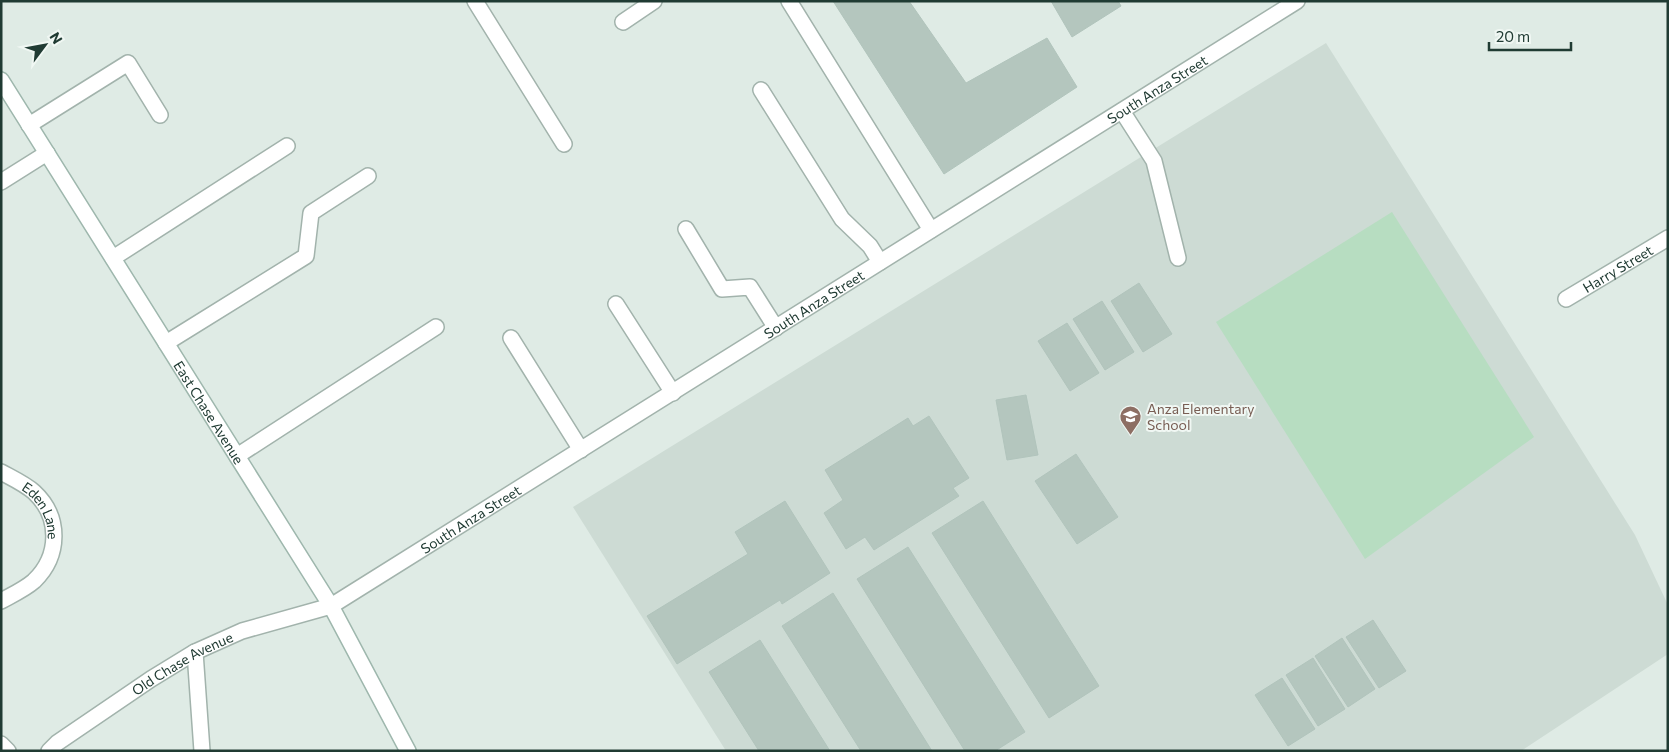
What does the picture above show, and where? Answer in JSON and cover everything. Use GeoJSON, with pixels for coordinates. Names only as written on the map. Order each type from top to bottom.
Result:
{"type":"FeatureCollection","features":[{"type":"Feature","properties":{"kind":"street"},"geometry":{"type":"LineString","coordinates":[[475,1],[564,144]]}},
{"type":"Feature","properties":{"kind":"street"},"geometry":{"type":"LineString","coordinates":[[789,1],[932,230]]}},
{"type":"Feature","properties":{"kind":"street","name":"South Anza Street"},"geometry":{"type":"LineString","coordinates":[[331,606],[1298,1]]}},
{"type":"Feature","properties":{"kind":"street"},"geometry":{"type":"LineString","coordinates":[[623,22],[655,2]]}},
{"type":"Feature","properties":{"kind":"street"},"geometry":{"type":"LineString","coordinates":[[29,125],[128,63],[160,115]]}},
{"type":"Feature","properties":{"kind":"street","name":"East Chase Avenue"},"geometry":{"type":"LineString","coordinates":[[1,80],[331,606],[408,751]]}},
{"type":"Feature","properties":{"kind":"street"},"geometry":{"type":"LineString","coordinates":[[761,90],[842,219],[870,246],[880,262]]}},
{"type":"Feature","properties":{"kind":"street"},"geometry":{"type":"LineString","coordinates":[[1122,111],[1154,161],[1178,258]]}},
{"type":"Feature","properties":{"kind":"street"},"geometry":{"type":"LineString","coordinates":[[113,258],[287,146]]}},
{"type":"Feature","properties":{"kind":"street"},"geometry":{"type":"LineString","coordinates":[[1,182],[47,153]]}},
{"type":"Feature","properties":{"kind":"street"},"geometry":{"type":"LineString","coordinates":[[166,343],[306,256],[311,213],[368,176]]}},
{"type":"Feature","properties":{"kind":"street"},"geometry":{"type":"LineString","coordinates":[[686,229],[722,289],[750,287],[776,328]]}},
{"type":"Feature","properties":{"kind":"street","name":"Harry Street"},"geometry":{"type":"LineString","coordinates":[[1566,299],[1668,238]]}},
{"type":"Feature","properties":{"kind":"street"},"geometry":{"type":"LineString","coordinates":[[616,304],[673,393]]}},
{"type":"Feature","properties":{"kind":"street"},"geometry":{"type":"LineString","coordinates":[[237,456],[436,327]]}},
{"type":"Feature","properties":{"kind":"street"},"geometry":{"type":"LineString","coordinates":[[511,338],[581,450]]}},
{"type":"Feature","properties":{"kind":"street","name":"Eden Lane"},"geometry":{"type":"LineString","coordinates":[[1,472],[33,492],[50,515],[54,529],[52,554],[48,566],[33,582],[1,601]]}},
{"type":"Feature","properties":{"kind":"street","name":"Old Chase Avenue"},"geometry":{"type":"LineString","coordinates":[[49,751],[57,743],[144,684],[196,652],[242,631],[331,606]]}},
{"type":"Feature","properties":{"kind":"street"},"geometry":{"type":"LineString","coordinates":[[196,652],[202,751]]}},
{"type":"Feature","properties":{"kind":"street"},"geometry":{"type":"LineString","coordinates":[[1,744],[8,751]]}},
{"type":"Feature","properties":{"kind":"shaded area","name":"Anza Elementary School"},"geometry":{"type":"Polygon","coordinates":[[[1326,43],[1635,535],[1668,605],[1668,654],[1521,751],[726,751],[573,507],[1326,43]]]}},
{"type":"Feature","properties":{"kind":"green space"},"geometry":{"type":"Polygon","coordinates":[[[1392,212],[1534,437],[1365,559],[1216,322],[1392,212]]]}},
{"type":"Feature","properties":{"kind":"building"},"geometry":{"type":"Polygon","coordinates":[[[833,1],[909,1],[966,83],[1047,38],[1077,87],[944,174],[833,1]]]}},
{"type":"Feature","properties":{"kind":"building"},"geometry":{"type":"Polygon","coordinates":[[[1051,1],[1118,1],[1121,6],[1072,37],[1051,1]]]}},
{"type":"Feature","properties":{"kind":"building"},"geometry":{"type":"Polygon","coordinates":[[[1139,283],[1172,334],[1143,352],[1111,301],[1139,283]]]}},
{"type":"Feature","properties":{"kind":"building"},"geometry":{"type":"Polygon","coordinates":[[[1102,301],[1134,352],[1105,370],[1073,319],[1102,301]]]}},
{"type":"Feature","properties":{"kind":"building"},"geometry":{"type":"Polygon","coordinates":[[[1067,323],[1099,373],[1070,391],[1038,341],[1067,323]]]}},
{"type":"Feature","properties":{"kind":"building"},"geometry":{"type":"Polygon","coordinates":[[[1026,395],[1038,455],[1007,460],[996,400],[1026,395]]]}},
{"type":"Feature","properties":{"kind":"building"},"geometry":{"type":"Polygon","coordinates":[[[929,416],[969,478],[953,488],[959,496],[874,550],[865,537],[846,549],[824,513],[843,500],[825,470],[908,418],[913,426],[929,416]]]}},
{"type":"Feature","properties":{"kind":"building"},"geometry":{"type":"Polygon","coordinates":[[[1076,454],[1118,517],[1077,544],[1035,481],[1076,454]]]}},
{"type":"Feature","properties":{"kind":"building"},"geometry":{"type":"Polygon","coordinates":[[[785,501],[830,573],[782,604],[780,600],[677,664],[647,616],[748,554],[735,532],[785,501]]]}},
{"type":"Feature","properties":{"kind":"building"},"geometry":{"type":"Polygon","coordinates":[[[983,501],[1099,686],[1049,718],[932,533],[983,501]]]}},
{"type":"Feature","properties":{"kind":"building"},"geometry":{"type":"Polygon","coordinates":[[[908,547],[1025,732],[995,751],[965,751],[857,579],[908,547]]]}},
{"type":"Feature","properties":{"kind":"building"},"geometry":{"type":"Polygon","coordinates":[[[833,593],[932,751],[861,751],[782,626],[833,593]]]}},
{"type":"Feature","properties":{"kind":"building"},"geometry":{"type":"Polygon","coordinates":[[[1373,620],[1406,671],[1379,688],[1346,637],[1373,620]]]}},
{"type":"Feature","properties":{"kind":"building"},"geometry":{"type":"Polygon","coordinates":[[[1342,638],[1375,689],[1348,707],[1315,656],[1342,638]]]}},
{"type":"Feature","properties":{"kind":"building"},"geometry":{"type":"Polygon","coordinates":[[[760,640],[830,751],[759,751],[709,672],[760,640]]]}},
{"type":"Feature","properties":{"kind":"building"},"geometry":{"type":"Polygon","coordinates":[[[1313,658],[1345,709],[1318,726],[1286,675],[1313,658]]]}},
{"type":"Feature","properties":{"kind":"building"},"geometry":{"type":"Polygon","coordinates":[[[1282,678],[1315,729],[1288,746],[1255,695],[1282,678]]]}},
{"type":"Feature","properties":{"kind":"place","name":"Anza Elementary School"},"geometry":{"type":"Point","coordinates":[1131,435]}}]}
